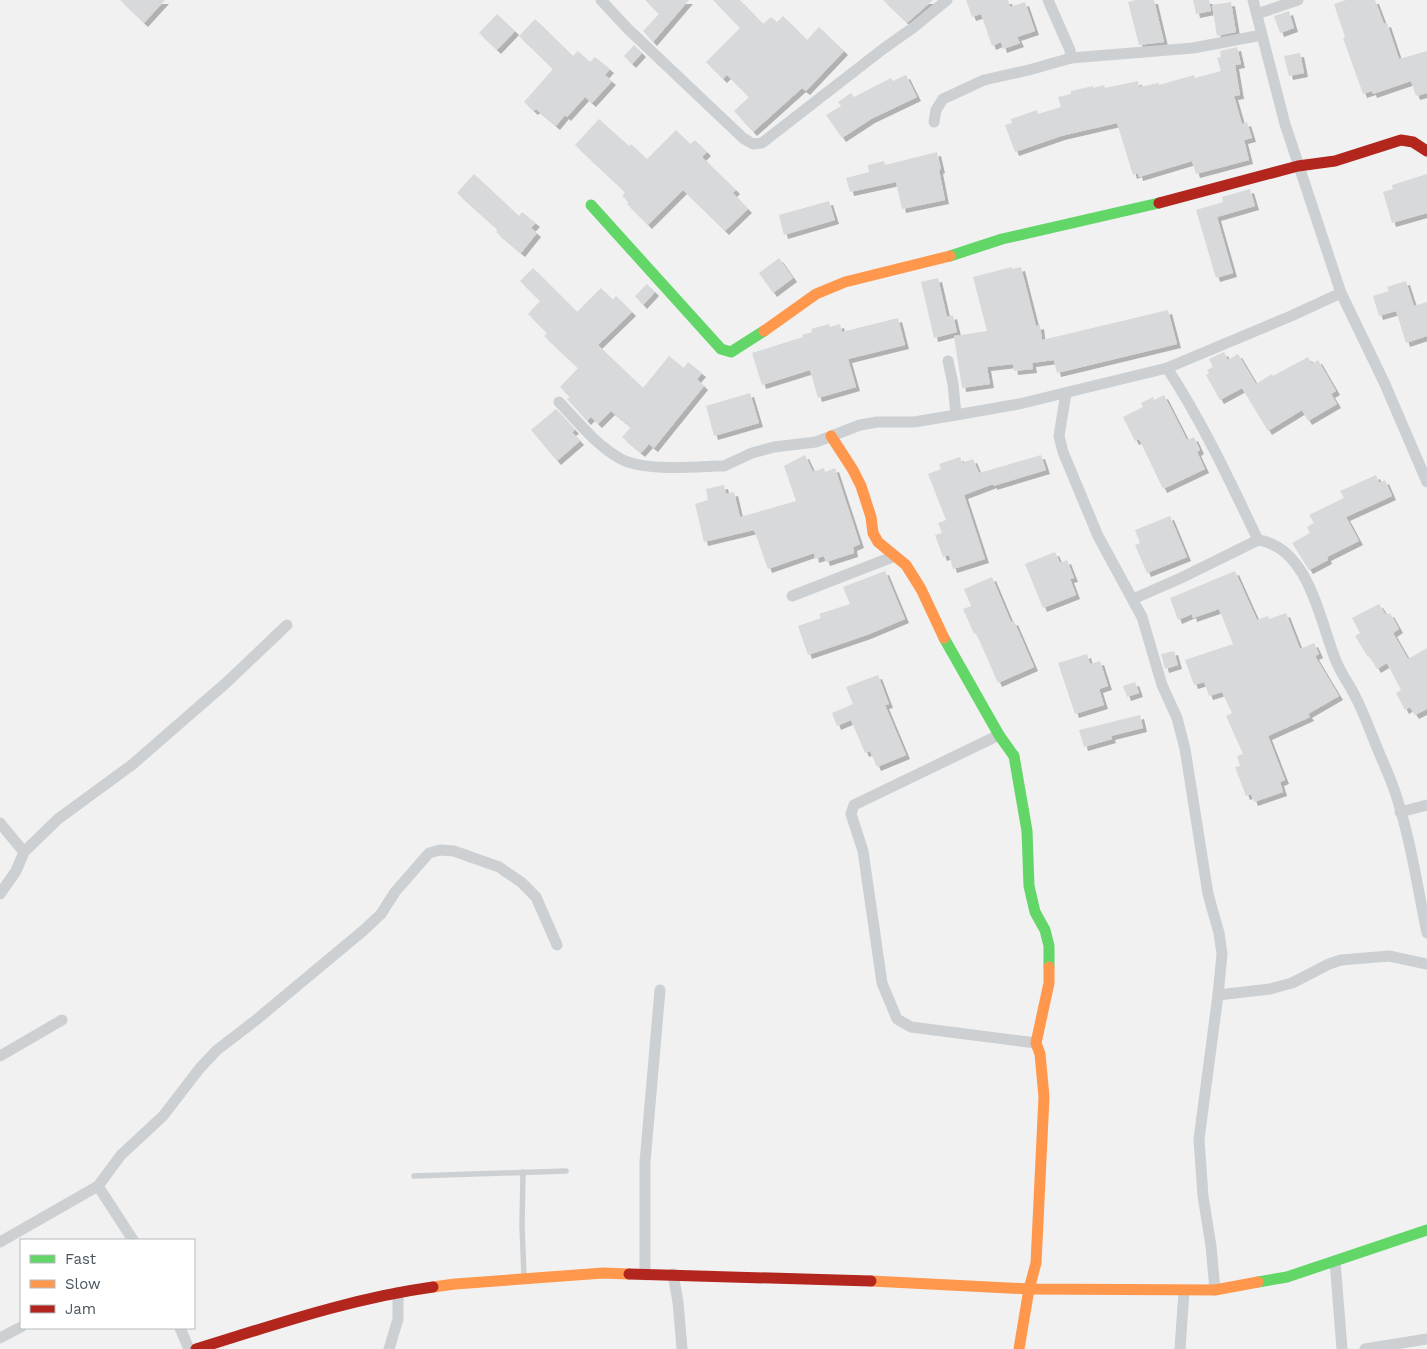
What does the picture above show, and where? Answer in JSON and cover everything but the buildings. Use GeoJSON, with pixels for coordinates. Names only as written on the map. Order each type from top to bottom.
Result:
{"type":"FeatureCollection","features":[{"type":"Feature","properties":{"kind":"street"},"geometry":{"type":"LineString","coordinates":[[601,0],[743,138],[753,144],[762,144],[947,0]]}},
{"type":"Feature","properties":{"kind":"street"},"geometry":{"type":"LineString","coordinates":[[1048,0],[1070,50],[1071,58]]}},
{"type":"Feature","properties":{"kind":"street"},"geometry":{"type":"LineString","coordinates":[[1253,0],[1285,124],[1341,293],[1384,382],[1427,482]]}},
{"type":"Feature","properties":{"kind":"street"},"geometry":{"type":"LineString","coordinates":[[1257,14],[1298,0]]}},
{"type":"Feature","properties":{"kind":"street"},"geometry":{"type":"LineString","coordinates":[[934,122],[936,110],[943,99],[984,80],[1071,58],[1193,48],[1262,35]]}},
{"type":"Feature","properties":{"kind":"street"},"geometry":{"type":"LineString","coordinates":[[591,205],[721,349],[731,352],[810,298],[845,282],[946,258],[1002,240],[1180,198],[1298,166],[1335,161],[1401,140],[1413,142],[1427,151]]}},
{"type":"Feature","properties":{"kind":"street"},"geometry":{"type":"LineString","coordinates":[[559,402],[603,448],[622,460],[637,466],[724,466],[752,453],[774,446],[816,442],[868,424],[914,422],[1019,404],[1167,368],[1341,293]]}},
{"type":"Feature","properties":{"kind":"street"},"geometry":{"type":"LineString","coordinates":[[948,361],[953,384],[956,415]]}},
{"type":"Feature","properties":{"kind":"street"},"geometry":{"type":"LineString","coordinates":[[1167,368],[1216,451],[1258,540]]}},
{"type":"Feature","properties":{"kind":"street"},"geometry":{"type":"LineString","coordinates":[[1066,392],[1059,436],[1062,452],[1098,536],[1142,617],[1162,685],[1177,718],[1185,749],[1208,894],[1220,940],[1222,954],[1218,995],[1199,1139],[1203,1196],[1211,1246],[1215,1290]]}},
{"type":"Feature","properties":{"kind":"street"},"geometry":{"type":"LineString","coordinates":[[831,436],[861,486],[871,517],[873,533],[878,542],[906,565],[921,589],[942,634],[999,735],[1014,756],[1027,831],[1031,900],[1039,921],[1045,930],[1049,946],[1049,983],[1036,1043],[1040,1054],[1044,1097],[1036,1263],[1029,1289],[1019,1349]]}},
{"type":"Feature","properties":{"kind":"street"},"geometry":{"type":"LineString","coordinates":[[1133,599],[1258,540],[1276,546],[1290,558],[1314,594],[1337,662],[1357,699],[1394,790],[1411,851],[1427,933]]}},
{"type":"Feature","properties":{"kind":"street"},"geometry":{"type":"LineString","coordinates":[[792,596],[895,556]]}},
{"type":"Feature","properties":{"kind":"street"},"geometry":{"type":"LineString","coordinates":[[0,894],[16,871],[24,852],[58,819],[133,764],[226,683],[287,625]]}},
{"type":"Feature","properties":{"kind":"street"},"geometry":{"type":"LineString","coordinates":[[999,735],[854,805],[850,814],[863,851],[882,982],[897,1019],[911,1027],[1036,1043]]}},
{"type":"Feature","properties":{"kind":"street"},"geometry":{"type":"LineString","coordinates":[[1400,812],[1427,805]]}},
{"type":"Feature","properties":{"kind":"street"},"geometry":{"type":"LineString","coordinates":[[0,824],[24,852]]}},
{"type":"Feature","properties":{"kind":"street"},"geometry":{"type":"LineString","coordinates":[[0,1242],[98,1186],[121,1155],[163,1116],[216,1050],[263,1014],[364,930],[381,914],[395,892],[429,853],[440,850],[454,851],[500,867],[521,882],[536,897],[557,944]]}},
{"type":"Feature","properties":{"kind":"street"},"geometry":{"type":"LineString","coordinates":[[1218,995],[1270,989],[1292,983],[1328,964],[1341,960],[1388,956],[1427,964]]}},
{"type":"Feature","properties":{"kind":"street"},"geometry":{"type":"LineString","coordinates":[[645,1275],[645,1162],[660,990]]}},
{"type":"Feature","properties":{"kind":"street"},"geometry":{"type":"LineString","coordinates":[[0,1056],[62,1020]]}},
{"type":"Feature","properties":{"kind":"street"},"geometry":{"type":"LineString","coordinates":[[98,1186],[132,1239]]}},
{"type":"Feature","properties":{"kind":"street"},"geometry":{"type":"LineString","coordinates":[[196,1349],[313,1313],[398,1292],[524,1278],[603,1273],[820,1278],[1029,1289],[1215,1290],[1287,1278],[1427,1230]]}},
{"type":"Feature","properties":{"kind":"street"},"geometry":{"type":"LineString","coordinates":[[1336,1261],[1342,1349]]}},
{"type":"Feature","properties":{"kind":"street"},"geometry":{"type":"LineString","coordinates":[[673,1274],[679,1310],[682,1349]]}},
{"type":"Feature","properties":{"kind":"street"},"geometry":{"type":"LineString","coordinates":[[1180,1349],[1184,1291]]}},
{"type":"Feature","properties":{"kind":"street"},"geometry":{"type":"LineString","coordinates":[[389,1349],[398,1319],[398,1292]]}},
{"type":"Feature","properties":{"kind":"street"},"geometry":{"type":"LineString","coordinates":[[0,1338],[20,1328]]}},
{"type":"Feature","properties":{"kind":"street"},"geometry":{"type":"LineString","coordinates":[[180,1329],[190,1349]]}},
{"type":"Feature","properties":{"kind":"street"},"geometry":{"type":"LineString","coordinates":[[1365,1349],[1427,1339]]}},
{"type":"Feature","properties":{"kind":"lane"},"geometry":{"type":"LineString","coordinates":[[414,1176],[566,1171]]}},
{"type":"Feature","properties":{"kind":"lane"},"geometry":{"type":"LineString","coordinates":[[523,1172],[522,1226],[524,1278]]}},
{"type":"Feature","properties":{"kind":"traffic: fast"},"geometry":{"type":"LineString","coordinates":[[950,256],[1002,239],[1159,203]]}},
{"type":"Feature","properties":{"kind":"traffic: fast"},"geometry":{"type":"LineString","coordinates":[[591,205],[721,349],[731,352],[764,331]]}},
{"type":"Feature","properties":{"kind":"traffic: fast"},"geometry":{"type":"LineString","coordinates":[[944,638],[999,735],[1014,756],[1027,831],[1029,886],[1035,912],[1045,930],[1049,946],[1049,967]]}},
{"type":"Feature","properties":{"kind":"traffic: fast"},"geometry":{"type":"LineString","coordinates":[[1258,1282],[1287,1277],[1427,1230]]}},
{"type":"Feature","properties":{"kind":"traffic: slow"},"geometry":{"type":"LineString","coordinates":[[764,331],[816,294],[845,282],[950,256]]}},
{"type":"Feature","properties":{"kind":"traffic: slow"},"geometry":{"type":"LineString","coordinates":[[831,436],[861,486],[871,517],[873,533],[878,542],[906,565],[921,589],[944,638]]}},
{"type":"Feature","properties":{"kind":"traffic: slow"},"geometry":{"type":"LineString","coordinates":[[1019,1349],[1029,1289],[1036,1263],[1044,1097],[1040,1054],[1036,1043],[1049,983],[1049,967]]}},
{"type":"Feature","properties":{"kind":"traffic: slow"},"geometry":{"type":"LineString","coordinates":[[433,1287],[603,1273],[629,1274]]}},
{"type":"Feature","properties":{"kind":"traffic: slow"},"geometry":{"type":"LineString","coordinates":[[871,1281],[1029,1289],[1215,1290],[1258,1282]]}},
{"type":"Feature","properties":{"kind":"traffic: jam"},"geometry":{"type":"LineString","coordinates":[[1159,203],[1298,166],[1335,161],[1401,140],[1413,142],[1427,151]]}},
{"type":"Feature","properties":{"kind":"traffic: jam"},"geometry":{"type":"LineString","coordinates":[[629,1274],[871,1281]]}},
{"type":"Feature","properties":{"kind":"traffic: jam"},"geometry":{"type":"LineString","coordinates":[[196,1349],[343,1305],[433,1287]]}}]}
